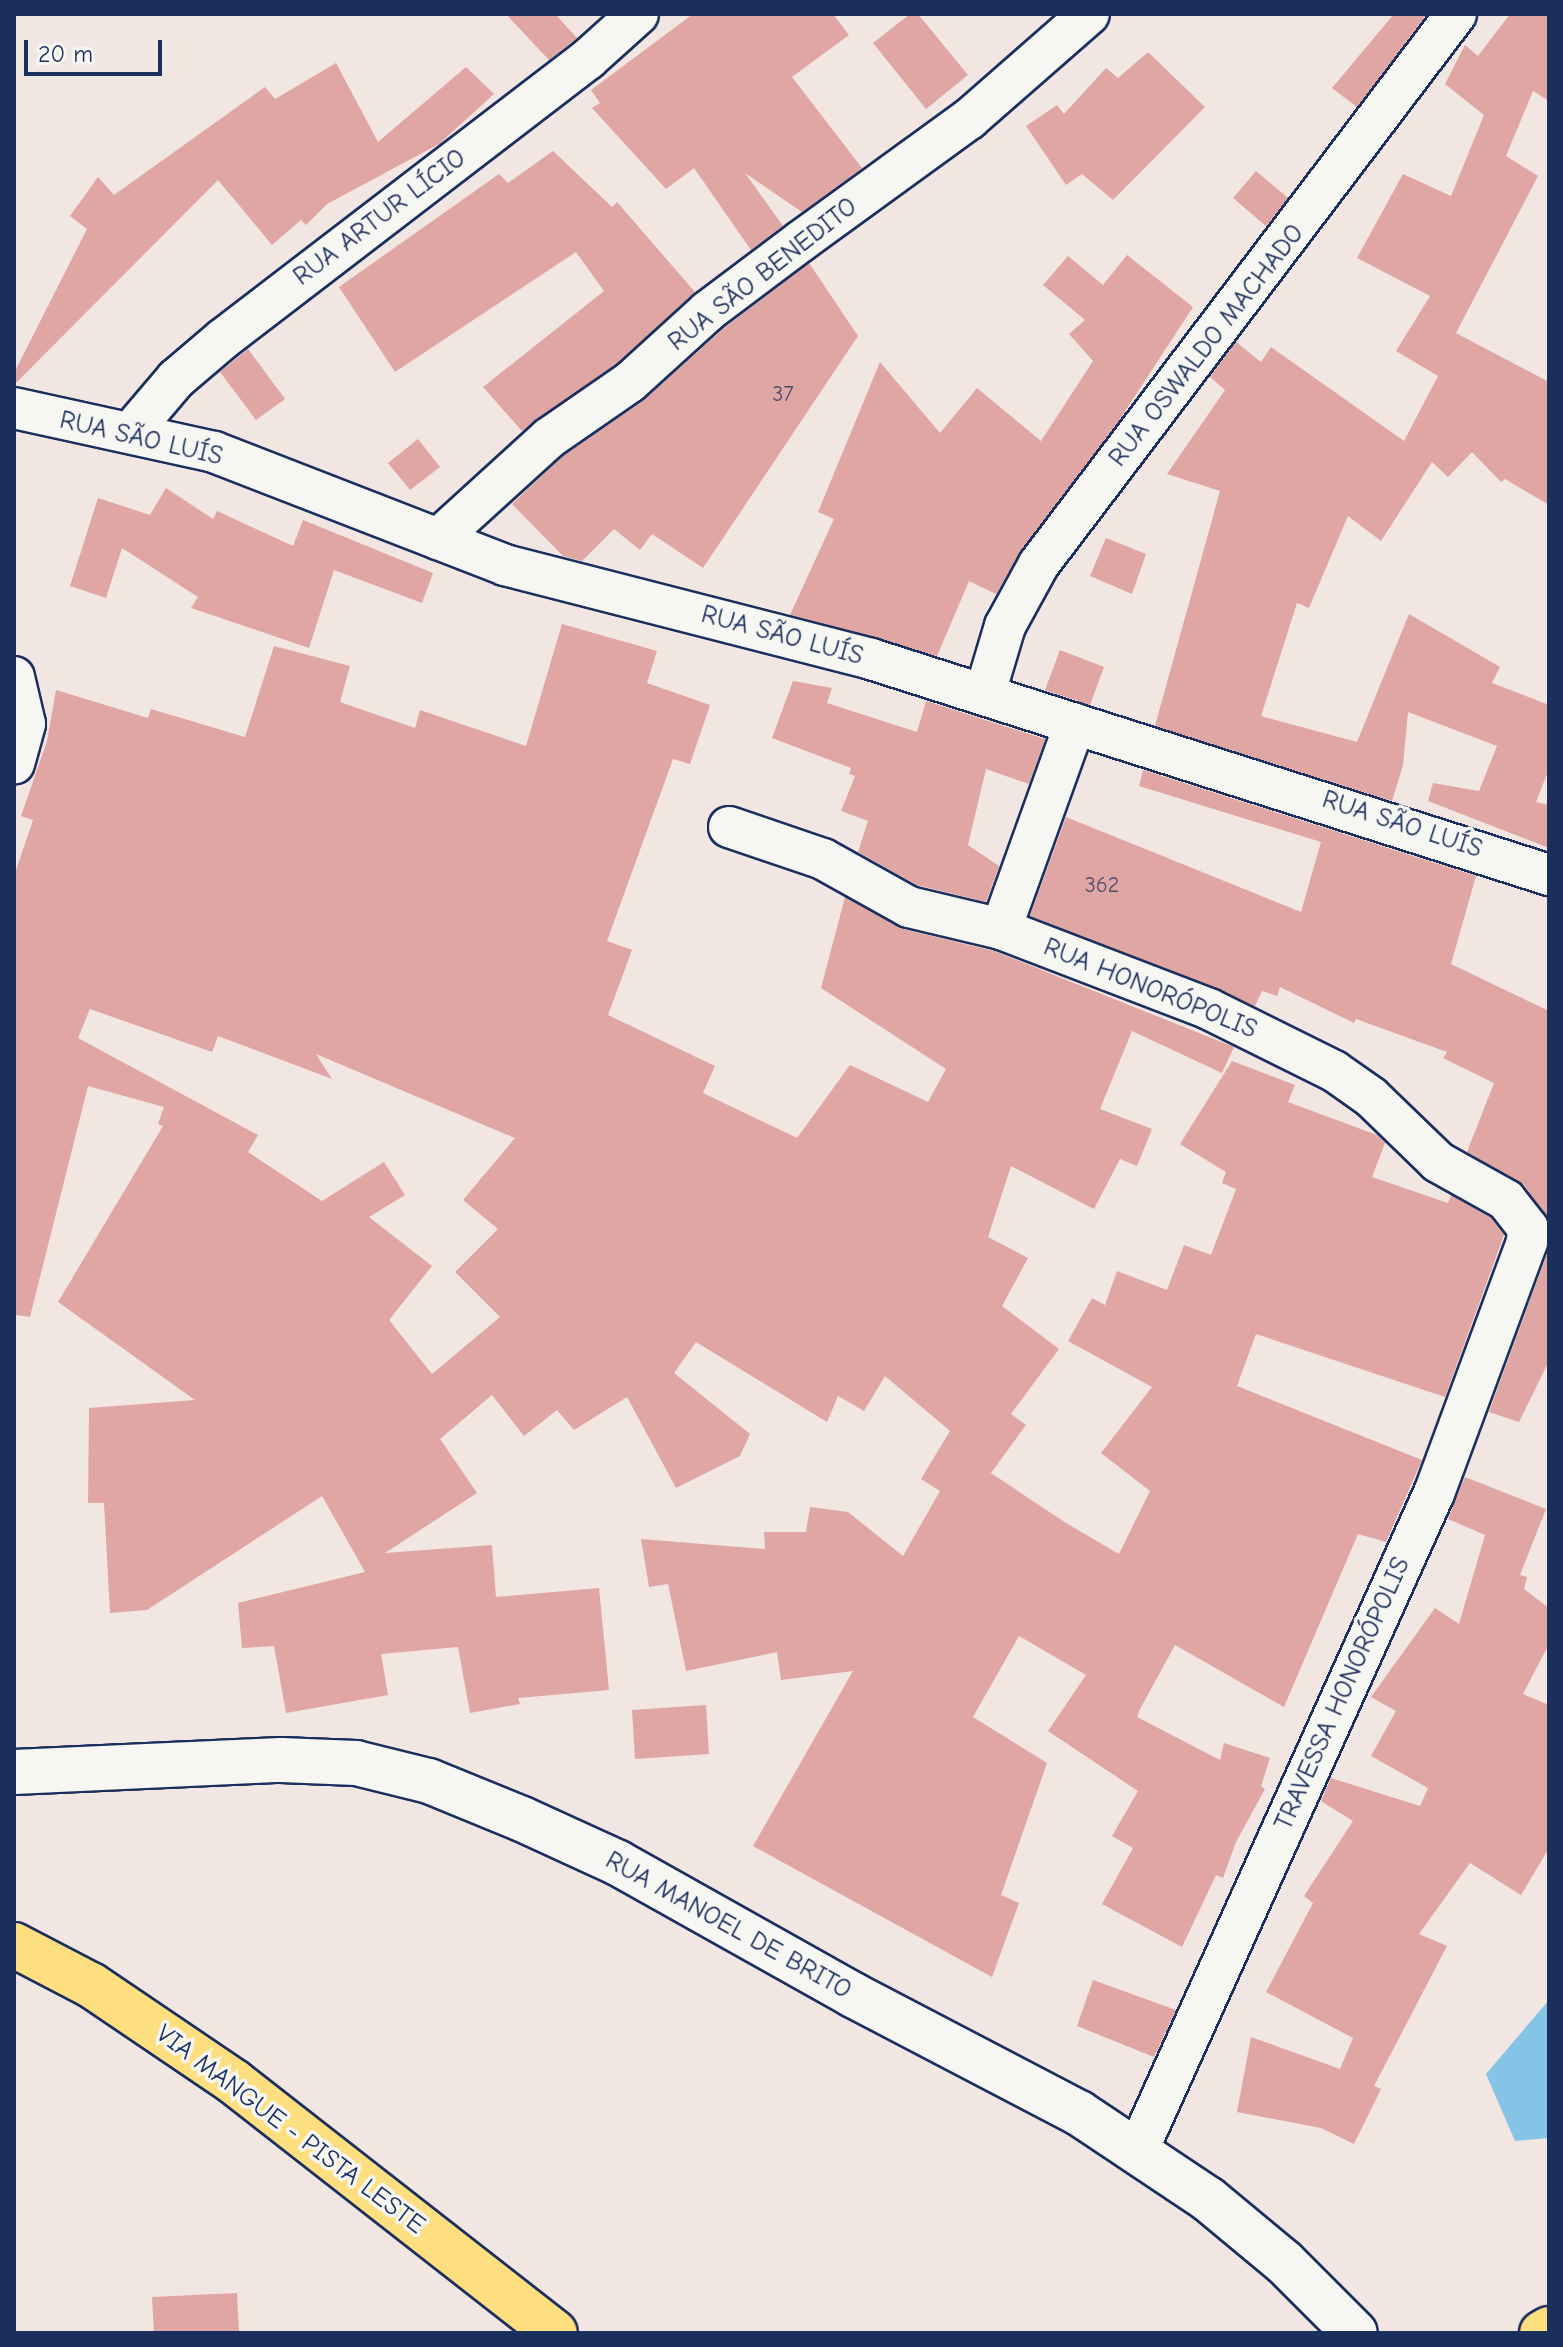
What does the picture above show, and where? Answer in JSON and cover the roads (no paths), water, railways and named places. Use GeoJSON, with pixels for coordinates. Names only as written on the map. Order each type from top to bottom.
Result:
{"type":"FeatureCollection","features":[{"type":"Feature","properties":{"kind":"main road","name":"VIA MANGUE - PISTA LESTE"},"geometry":{"type":"LineString","coordinates":[[31,1952],[324,2149],[555,2333]]}},
{"type":"Feature","properties":{"kind":"main road"},"geometry":{"type":"LineString","coordinates":[[1542,2333],[1549,2329]]}},
{"type":"Feature","properties":{"kind":"street","name":"RUA ARTUR LÍCIO"},"geometry":{"type":"LineString","coordinates":[[131,432],[176,379],[223,339],[588,59],[638,14]]}},
{"type":"Feature","properties":{"kind":"street","name":"RUA SÃO BENEDITO"},"geometry":{"type":"LineString","coordinates":[[438,539],[549,438],[630,382],[708,311],[789,249],[969,119],[1089,14]]}},
{"type":"Feature","properties":{"kind":"street","name":"RUA OSWALDO MACHADO"},"geometry":{"type":"LineString","coordinates":[[985,693],[1005,626],[1039,564],[1456,14]]}},
{"type":"Feature","properties":{"kind":"street","name":"RUA SÃO LUÍS"},"geometry":{"type":"LineString","coordinates":[[14,408],[214,452],[505,565],[756,628],[985,693],[1549,875]]}},
{"type":"Feature","properties":{"kind":"street"},"geometry":{"type":"LineString","coordinates":[[14,677],[25,724],[14,764]]}},
{"type":"Feature","properties":{"kind":"street"},"geometry":{"type":"LineString","coordinates":[[1001,929],[1075,724]]}},
{"type":"Feature","properties":{"kind":"street","name":"RUA HONORÓPOLIS"},"geometry":{"type":"LineString","coordinates":[[729,827],[823,859],[909,907],[1001,929],[1209,1009],[1334,1071],[1371,1097],[1438,1162],[1506,1200],[1528,1228]]}},
{"type":"Feature","properties":{"kind":"street","name":"TRAVESSA HONORÓPOLIS"},"geometry":{"type":"LineString","coordinates":[[1137,2152],[1434,1493],[1524,1251],[1528,1228]]}},
{"type":"Feature","properties":{"kind":"street","name":"RUA MANOEL DE BRITO"},"geometry":{"type":"LineString","coordinates":[[14,1772],[281,1760],[356,1763],[429,1781],[618,1863],[853,1995],[1079,2113],[1208,2199],[1284,2262],[1355,2333]]}},
{"type":"Feature","properties":{"kind":"water"},"geometry":{"type":"Polygon","coordinates":[[[1549,2000],[1549,2138],[1515,2141],[1486,2074],[1549,2000]]]}}]}
